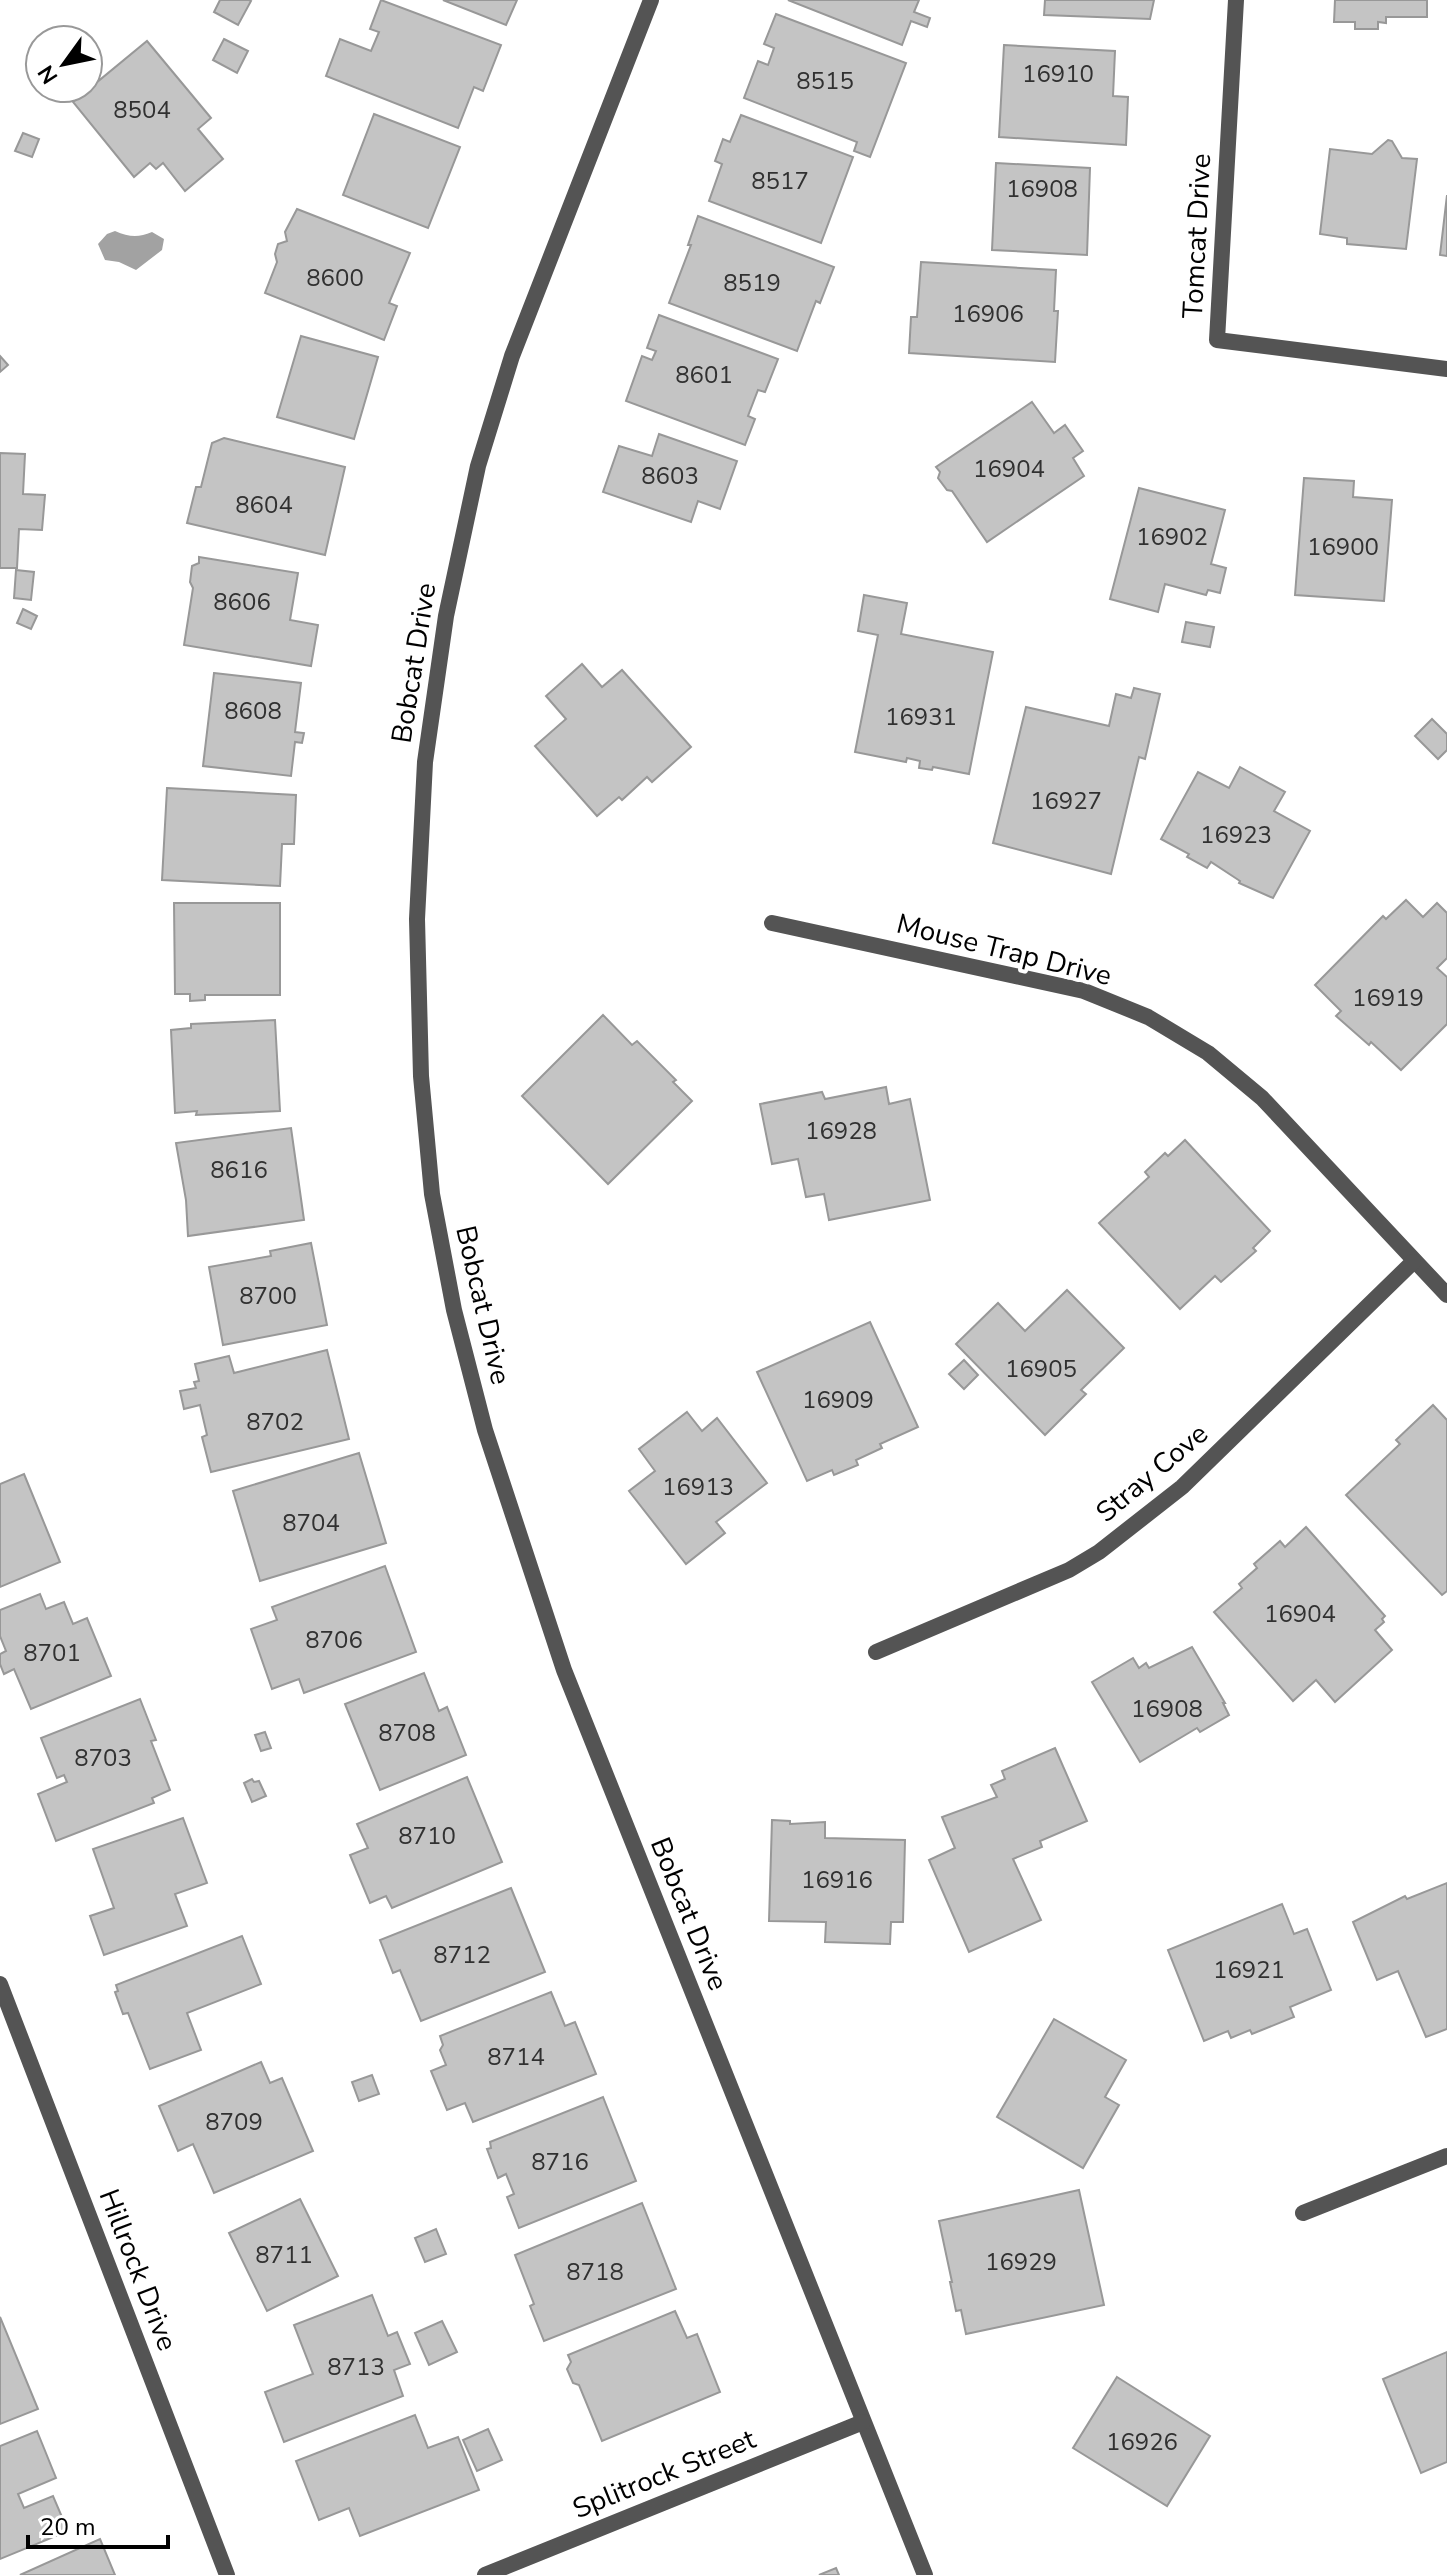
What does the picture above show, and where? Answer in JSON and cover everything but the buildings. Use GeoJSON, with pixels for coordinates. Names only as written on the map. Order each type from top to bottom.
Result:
{"type":"FeatureCollection","features":[{"type":"Feature","properties":{"kind":"street","name":"Bobcat Drive"},"geometry":{"type":"LineString","coordinates":[[651,0],[512,356],[478,466],[446,616],[425,762],[417,919],[421,1076],[432,1194],[454,1310],[485,1430],[564,1670],[925,2575]]}},
{"type":"Feature","properties":{"kind":"street","name":"Tomcat Drive"},"geometry":{"type":"LineString","coordinates":[[1236,0],[1217,340],[1447,369]]}},
{"type":"Feature","properties":{"kind":"street","name":"Mouse Trap Drive"},"geometry":{"type":"LineString","coordinates":[[772,923],[1084,991],[1148,1017],[1208,1053],[1262,1098],[1447,1295]]}},
{"type":"Feature","properties":{"kind":"street","name":"Stray Cove"},"geometry":{"type":"LineString","coordinates":[[876,1652],[1069,1570],[1099,1552],[1182,1487],[1413,1262]]}},
{"type":"Feature","properties":{"kind":"street","name":"Hillrock Drive"},"geometry":{"type":"LineString","coordinates":[[0,1984],[227,2575]]}},
{"type":"Feature","properties":{"kind":"street"},"geometry":{"type":"LineString","coordinates":[[1303,2213],[1447,2156]]}},
{"type":"Feature","properties":{"kind":"street","name":"Splitrock Street"},"geometry":{"type":"LineString","coordinates":[[485,2575],[863,2422]]}},
{"type":"Feature","properties":{"kind":"shaded area"},"geometry":{"type":"Polygon","coordinates":[[[115,231],[134,236],[152,232],[164,239],[162,250],[136,270],[105,260],[98,244],[107,234],[115,231]]]}}]}
